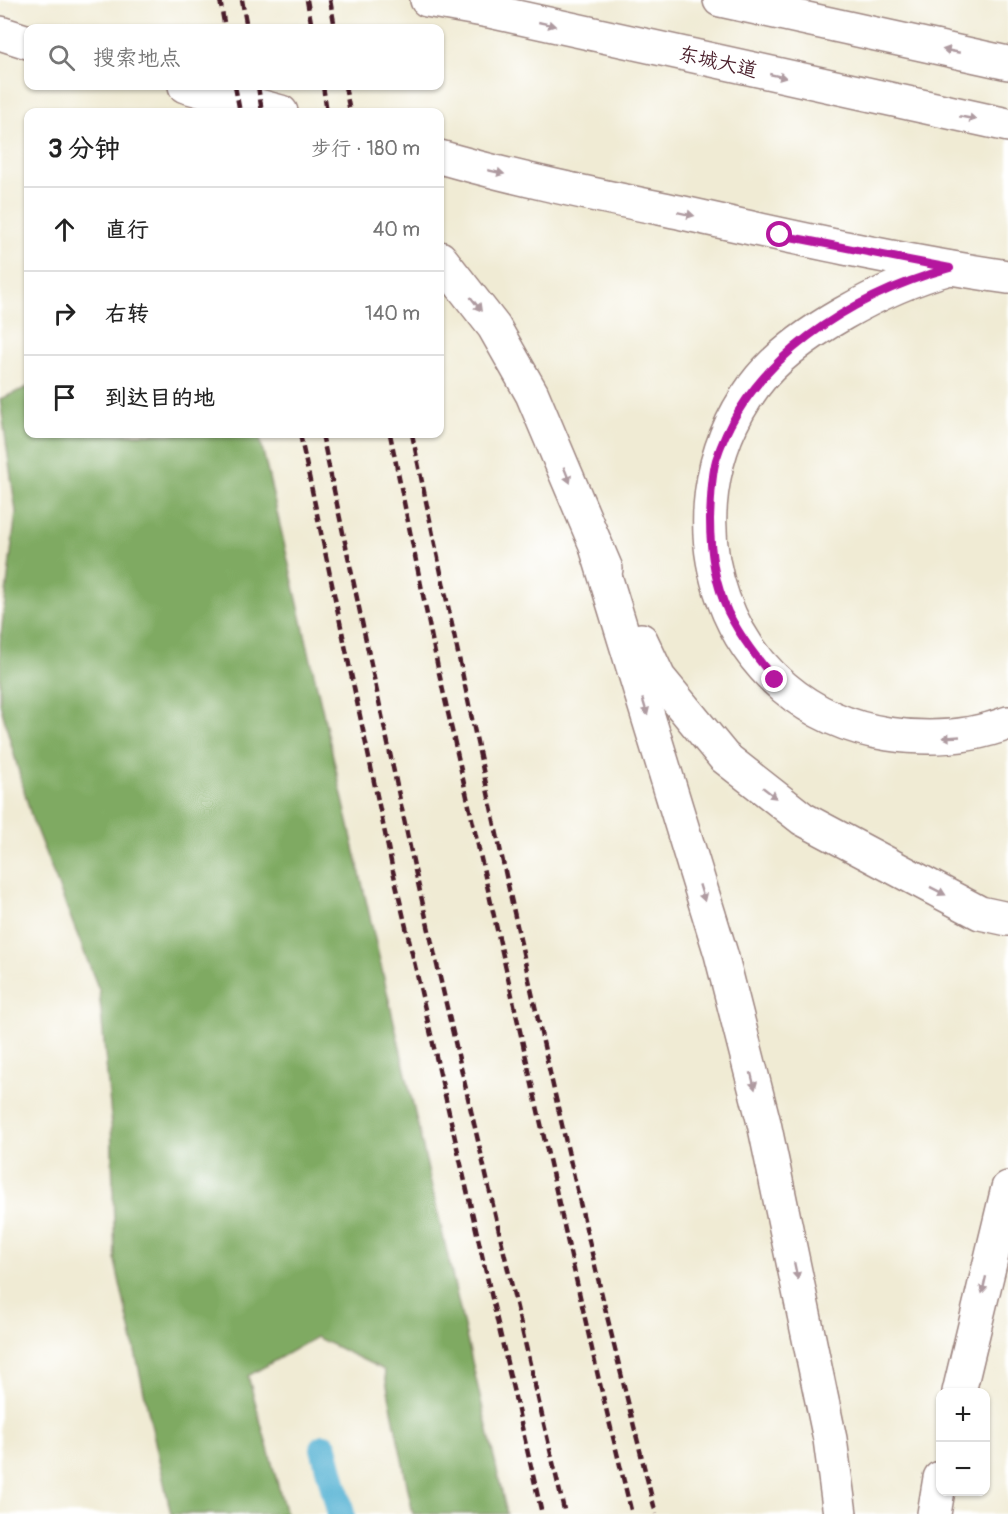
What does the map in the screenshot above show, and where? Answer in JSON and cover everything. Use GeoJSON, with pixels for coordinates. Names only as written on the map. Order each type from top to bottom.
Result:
{"type":"FeatureCollection","features":[{"type":"Feature","properties":{"kind":"main road","name":"东城大道"},"geometry":{"type":"LineString","coordinates":[[427,0],[489,11],[1008,125]]}},
{"type":"Feature","properties":{"kind":"main road"},"geometry":{"type":"LineString","coordinates":[[720,0],[1008,63]]}},
{"type":"Feature","properties":{"kind":"main road"},"geometry":{"type":"LineString","coordinates":[[188,90],[236,108]]}},
{"type":"Feature","properties":{"kind":"main road"},"geometry":{"type":"LineString","coordinates":[[200,90],[266,108]]}},
{"type":"Feature","properties":{"kind":"main road"},"geometry":{"type":"LineString","coordinates":[[444,158],[489,171],[768,232],[950,268],[1008,277]]}},
{"type":"Feature","properties":{"kind":"main road"},"geometry":{"type":"LineString","coordinates":[[444,263],[494,327],[532,394],[597,550],[659,678],[724,757],[803,819],[980,913],[1008,919]]}},
{"type":"Feature","properties":{"kind":"main road"},"geometry":{"type":"LineString","coordinates":[[950,268],[916,278],[864,301],[787,354],[755,385],[732,424],[716,461],[710,510],[715,571],[727,610],[746,644],[775,680],[808,707],[860,730],[917,739],[963,736],[1008,723]]}},
{"type":"Feature","properties":{"kind":"main road"},"geometry":{"type":"LineString","coordinates":[[597,550],[721,954],[755,1089],[797,1275],[830,1439],[840,1514]]}},
{"type":"Feature","properties":{"kind":"main road"},"geometry":{"type":"LineString","coordinates":[[960,1388],[1008,1188]]}},
{"type":"Feature","properties":{"kind":"main road"},"geometry":{"type":"LineString","coordinates":[[933,1514],[936,1496]]}},
{"type":"Feature","properties":{"kind":"green space"},"geometry":{"type":"Polygon","coordinates":[[[24,389],[24,438],[260,438],[507,1514],[413,1514],[384,1370],[316,1337],[248,1376],[286,1514],[171,1514],[115,1261],[111,1117],[99,990],[32,819],[0,704],[0,642],[16,512],[0,399],[24,389]]]}},
{"type":"Feature","properties":{"kind":"waterway"},"geometry":{"type":"LineString","coordinates":[[324,1448],[341,1514]]}},
{"type":"Feature","properties":{"kind":"railway"},"geometry":{"type":"LineString","coordinates":[[220,0],[224,24]]}},
{"type":"Feature","properties":{"kind":"railway"},"geometry":{"type":"LineString","coordinates":[[242,0],[246,24]]}},
{"type":"Feature","properties":{"kind":"railway"},"geometry":{"type":"LineString","coordinates":[[307,0],[311,24]]}},
{"type":"Feature","properties":{"kind":"railway"},"geometry":{"type":"LineString","coordinates":[[330,0],[334,24]]}},
{"type":"Feature","properties":{"kind":"railway"},"geometry":{"type":"LineString","coordinates":[[236,90],[239,108]]}},
{"type":"Feature","properties":{"kind":"railway"},"geometry":{"type":"LineString","coordinates":[[259,90],[261,108]]}},
{"type":"Feature","properties":{"kind":"railway"},"geometry":{"type":"LineString","coordinates":[[324,90],[326,108]]}},
{"type":"Feature","properties":{"kind":"railway"},"geometry":{"type":"LineString","coordinates":[[346,90],[349,108]]}},
{"type":"Feature","properties":{"kind":"railway"},"geometry":{"type":"LineString","coordinates":[[301,438],[393,871],[542,1514]]}},
{"type":"Feature","properties":{"kind":"railway"},"geometry":{"type":"LineString","coordinates":[[323,438],[414,866],[565,1514]]}},
{"type":"Feature","properties":{"kind":"railway"},"geometry":{"type":"LineString","coordinates":[[391,438],[439,673],[598,1376],[632,1514]]}},
{"type":"Feature","properties":{"kind":"railway"},"geometry":{"type":"LineString","coordinates":[[413,438],[528,975],[622,1380],[656,1514]]}},
{"type":"Feature","properties":{"kind":"route"},"geometry":{"type":"LineString","coordinates":[[775,680],[746,644],[727,610],[715,571],[710,532],[711,498],[716,461],[732,424],[755,385],[787,354],[821,328],[864,301],[916,278],[950,268],[780,235]]}}]}
